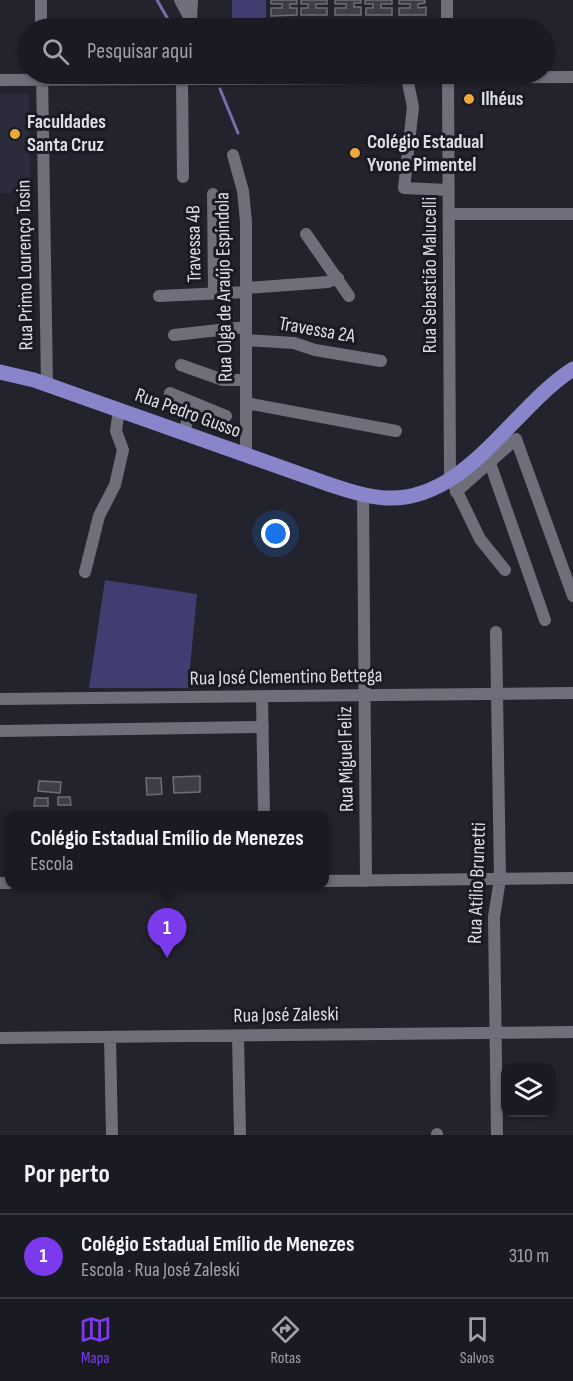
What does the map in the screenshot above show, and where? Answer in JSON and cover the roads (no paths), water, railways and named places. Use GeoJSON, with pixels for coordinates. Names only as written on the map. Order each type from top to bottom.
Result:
{"type":"FeatureCollection","features":[{"type":"Feature","properties":{"kind":"main road","name":"Rua Pedro Gusso"},"geometry":{"type":"LineString","coordinates":[[0,372],[47,384],[328,484],[363,493],[453,484],[475,460],[512,434],[547,388],[573,369]]}},
{"type":"Feature","properties":{"kind":"street"},"geometry":{"type":"LineString","coordinates":[[41,0],[41,18]]}},
{"type":"Feature","properties":{"kind":"street"},"geometry":{"type":"LineString","coordinates":[[180,0],[189,18]]}},
{"type":"Feature","properties":{"kind":"street"},"geometry":{"type":"LineString","coordinates":[[192,0],[193,18]]}},
{"type":"Feature","properties":{"kind":"street"},"geometry":{"type":"LineString","coordinates":[[447,0],[447,18]]}},
{"type":"Feature","properties":{"kind":"street"},"geometry":{"type":"LineString","coordinates":[[555,77],[573,77]]}},
{"type":"Feature","properties":{"kind":"street"},"geometry":{"type":"LineString","coordinates":[[0,80],[18,78]]}},
{"type":"Feature","properties":{"kind":"street","name":"Rua Primo Lourenço Tosin"},"geometry":{"type":"LineString","coordinates":[[42,84],[47,384]]}},
{"type":"Feature","properties":{"kind":"street"},"geometry":{"type":"LineString","coordinates":[[182,84],[183,177]]}},
{"type":"Feature","properties":{"kind":"street"},"geometry":{"type":"LineString","coordinates":[[408,84],[413,106],[404,188],[448,190]]}},
{"type":"Feature","properties":{"kind":"street","name":"Rua Sebastião Malucelli"},"geometry":{"type":"LineString","coordinates":[[448,84],[453,484]]}},
{"type":"Feature","properties":{"kind":"street","name":"Rua Olga de Araújo Espíndola"},"geometry":{"type":"LineString","coordinates":[[233,155],[245,206],[246,455]]}},
{"type":"Feature","properties":{"kind":"street","name":"Travessa 4B"},"geometry":{"type":"LineString","coordinates":[[213,194],[214,293]]}},
{"type":"Feature","properties":{"kind":"street"},"geometry":{"type":"LineString","coordinates":[[449,214],[573,214]]}},
{"type":"Feature","properties":{"kind":"street"},"geometry":{"type":"LineString","coordinates":[[306,234],[349,296]]}},
{"type":"Feature","properties":{"kind":"street"},"geometry":{"type":"LineString","coordinates":[[159,296],[328,282],[338,278]]}},
{"type":"Feature","properties":{"kind":"street"},"geometry":{"type":"LineString","coordinates":[[174,335],[246,327]]}},
{"type":"Feature","properties":{"kind":"street","name":"Travessa 2A"},"geometry":{"type":"LineString","coordinates":[[246,340],[298,344],[315,350],[381,361]]}},
{"type":"Feature","properties":{"kind":"street"},"geometry":{"type":"LineString","coordinates":[[181,365],[224,380],[246,380]]}},
{"type":"Feature","properties":{"kind":"street"},"geometry":{"type":"LineString","coordinates":[[170,393],[226,416]]}},
{"type":"Feature","properties":{"kind":"street"},"geometry":{"type":"LineString","coordinates":[[183,433],[194,403]]}},
{"type":"Feature","properties":{"kind":"street"},"geometry":{"type":"LineString","coordinates":[[246,403],[396,431]]}},
{"type":"Feature","properties":{"kind":"street"},"geometry":{"type":"LineString","coordinates":[[85,572],[99,516],[115,485],[123,450],[116,431],[119,410]]}},
{"type":"Feature","properties":{"kind":"street"},"geometry":{"type":"LineString","coordinates":[[505,570],[480,539],[453,484],[490,462],[512,434]]}},
{"type":"Feature","properties":{"kind":"street"},"geometry":{"type":"LineString","coordinates":[[512,434],[573,596]]}},
{"type":"Feature","properties":{"kind":"street"},"geometry":{"type":"LineString","coordinates":[[490,462],[545,620]]}},
{"type":"Feature","properties":{"kind":"street","name":"Rua Miguel Feliz"},"geometry":{"type":"LineString","coordinates":[[363,493],[366,881]]}},
{"type":"Feature","properties":{"kind":"street","name":"Rua Atílio Brunetti"},"geometry":{"type":"LineString","coordinates":[[496,632],[500,879],[494,917],[497,1135]]}},
{"type":"Feature","properties":{"kind":"street","name":"Rua José Clementino Bettega"},"geometry":{"type":"LineString","coordinates":[[0,699],[573,693]]}},
{"type":"Feature","properties":{"kind":"street"},"geometry":{"type":"LineString","coordinates":[[262,697],[264,811]]}},
{"type":"Feature","properties":{"kind":"street"},"geometry":{"type":"LineString","coordinates":[[0,731],[263,727]]}},
{"type":"Feature","properties":{"kind":"street"},"geometry":{"type":"LineString","coordinates":[[329,881],[573,878]]}},
{"type":"Feature","properties":{"kind":"street","name":"Rua José Zaleski"},"geometry":{"type":"LineString","coordinates":[[0,1038],[573,1032]]}},
{"type":"Feature","properties":{"kind":"street"},"geometry":{"type":"LineString","coordinates":[[238,1036],[240,1135]]}},
{"type":"Feature","properties":{"kind":"street"},"geometry":{"type":"LineString","coordinates":[[110,1037],[112,1135]]}},
{"type":"Feature","properties":{"kind":"waterway"},"geometry":{"type":"LineString","coordinates":[[157,0],[167,18]]}},
{"type":"Feature","properties":{"kind":"waterway"},"geometry":{"type":"LineString","coordinates":[[220,89],[238,133]]}},
{"type":"Feature","properties":{"kind":"place","name":"Ilhéus"},"geometry":{"type":"Point","coordinates":[469,99]}},
{"type":"Feature","properties":{"kind":"place","name":"Faculdades Santa Cruz"},"geometry":{"type":"Point","coordinates":[15,134]}},
{"type":"Feature","properties":{"kind":"place","name":"Colégio Estadual Yvone Pimentel"},"geometry":{"type":"Point","coordinates":[355,153]}},
{"type":"Feature","properties":{"kind":"place","name":"Colégio Estadual Emílio de Menezes"},"geometry":{"type":"Point","coordinates":[167,958]}}]}
